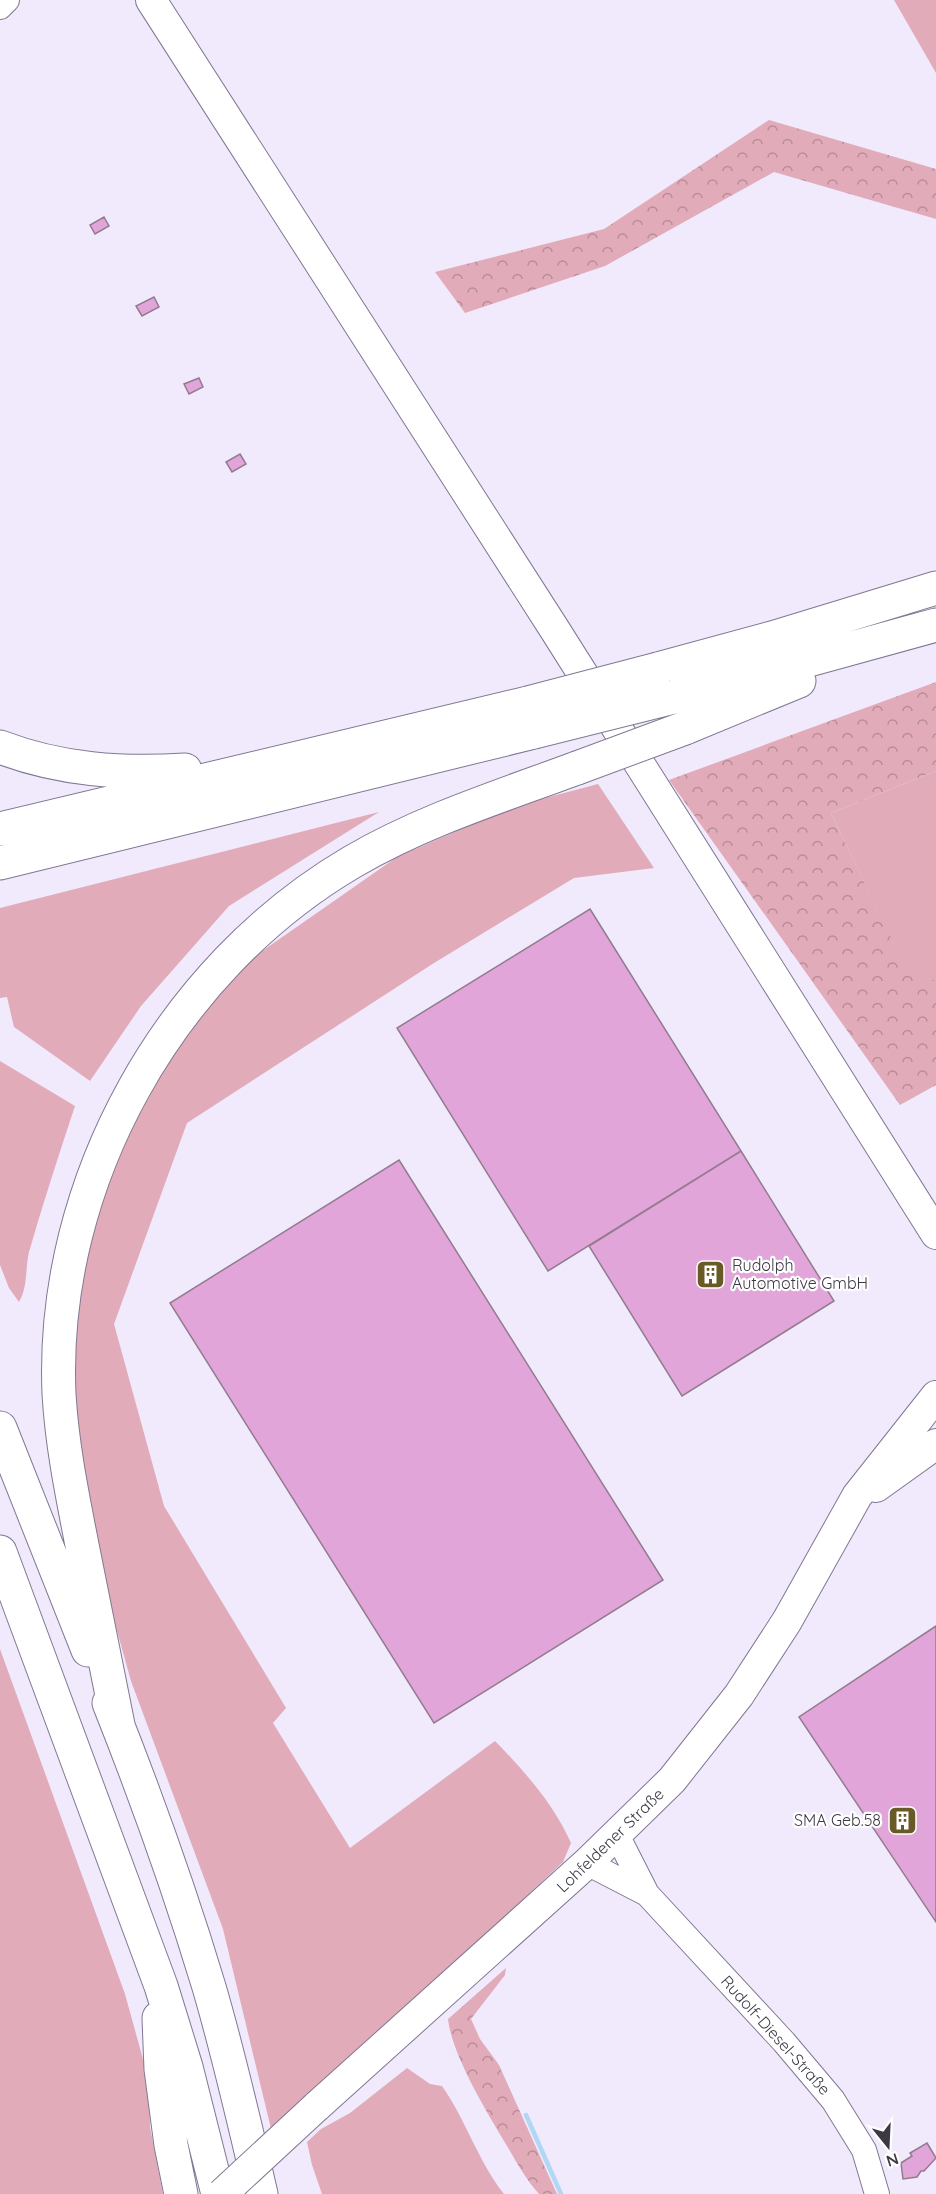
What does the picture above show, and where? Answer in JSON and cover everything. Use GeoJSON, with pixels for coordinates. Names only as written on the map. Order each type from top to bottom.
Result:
{"type":"FeatureCollection","features":[{"type":"Feature","properties":{"kind":"highway"},"geometry":{"type":"LineString","coordinates":[[0,863],[531,718],[658,669],[772,638],[936,588]]}},
{"type":"Feature","properties":{"kind":"highway"},"geometry":{"type":"LineString","coordinates":[[0,829],[262,766],[531,718],[674,697],[932,626]]}},
{"type":"Feature","properties":{"kind":"highway"},"geometry":{"type":"LineString","coordinates":[[118,1725],[63,1448],[59,1391],[61,1334],[68,1277],[80,1221],[98,1166],[121,1114],[148,1063],[188,1007],[250,939],[303,895],[351,863],[401,836],[685,728],[932,626]]}},
{"type":"Feature","properties":{"kind":"highway"},"geometry":{"type":"LineString","coordinates":[[0,747],[85,770],[160,772],[262,766]]}},
{"type":"Feature","properties":{"kind":"highway"},"geometry":{"type":"LineString","coordinates":[[0,1428],[118,1725],[178,1890],[209,1989],[244,2119],[261,2194]]}},
{"type":"Feature","properties":{"kind":"highway"},"geometry":{"type":"LineString","coordinates":[[0,1552],[160,1986],[186,2067],[220,2194]]}},
{"type":"Feature","properties":{"kind":"highway"},"geometry":{"type":"LineString","coordinates":[[160,1986],[159,2046],[171,2145],[181,2194]]}},
{"type":"Feature","properties":{"kind":"main road"},"geometry":{"type":"LineString","coordinates":[[151,0],[542,610],[936,1234]]}},
{"type":"Feature","properties":{"kind":"main road","name":"Lohfeldener Straße"},"geometry":{"type":"LineString","coordinates":[[220,2194],[587,1863],[672,1780],[739,1695],[787,1621],[857,1496],[936,1396]]}},
{"type":"Feature","properties":{"kind":"main road","name":"Lohfeldener Straße"},"geometry":{"type":"LineString","coordinates":[[843,1522],[881,1483],[928,1452]]}},
{"type":"Feature","properties":{"kind":"street"},"geometry":{"type":"LineString","coordinates":[[0,7],[7,0]]}},
{"type":"Feature","properties":{"kind":"street","name":"Rudolf-Diesel-Straße"},"geometry":{"type":"LineString","coordinates":[[617,1835],[646,1894],[792,2050],[833,2100],[864,2150],[877,2194]]}},
{"type":"Feature","properties":{"kind":"street","name":"Rudolf-Diesel-Straße"},"geometry":{"type":"LineString","coordinates":[[587,1863],[646,1894]]}},
{"type":"Feature","properties":{"kind":"green space"},"geometry":{"type":"Polygon","coordinates":[[[894,0],[936,0],[936,73],[894,0]]]}},
{"type":"Feature","properties":{"kind":"green space"},"geometry":{"type":"Polygon","coordinates":[[[769,120],[936,169],[936,219],[774,172],[605,266],[465,313],[435,272],[604,229],[769,120]]]}},
{"type":"Feature","properties":{"kind":"green space"},"geometry":{"type":"Polygon","coordinates":[[[936,682],[936,771],[831,813],[909,975],[936,980],[936,1085],[900,1105],[669,780],[936,682]]]}},
{"type":"Feature","properties":{"kind":"green space"},"geometry":{"type":"Polygon","coordinates":[[[936,771],[936,980],[909,976],[831,813],[936,771]]]}},
{"type":"Feature","properties":{"kind":"green space"},"geometry":{"type":"Polygon","coordinates":[[[598,784],[654,868],[574,878],[434,963],[187,1123],[114,1324],[164,1506],[286,1708],[273,1723],[350,1848],[495,1741],[538,1789],[564,1828],[571,1843],[563,1862],[272,2133],[223,1929],[131,1681],[79,1494],[67,1363],[109,1150],[166,1054],[245,963],[397,857],[515,806],[598,784]]]}},
{"type":"Feature","properties":{"kind":"green space"},"geometry":{"type":"Polygon","coordinates":[[[379,812],[229,906],[141,1006],[90,1081],[14,1027],[7,997],[0,998],[0,908],[379,812]]]}},
{"type":"Feature","properties":{"kind":"green space"},"geometry":{"type":"Polygon","coordinates":[[[0,1061],[75,1106],[29,1252],[25,1284],[19,1302],[9,1288],[0,1265],[0,1061]]]}},
{"type":"Feature","properties":{"kind":"green space"},"geometry":{"type":"Polygon","coordinates":[[[0,1649],[125,1994],[149,2081],[150,2127],[163,2194],[0,2194],[0,1649]]]}},
{"type":"Feature","properties":{"kind":"green space"},"geometry":{"type":"Polygon","coordinates":[[[506,1968],[505,1975],[471,2019],[480,2039],[499,2065],[557,2194],[539,2194],[523,2173],[469,2079],[451,2033],[448,2019],[506,1968]]]}},
{"type":"Feature","properties":{"kind":"green space"},"geometry":{"type":"Polygon","coordinates":[[[407,2068],[430,2084],[442,2086],[504,2194],[322,2194],[307,2142],[321,2129],[350,2113],[407,2068]]]}},
{"type":"Feature","properties":{"kind":"building"},"geometry":{"type":"Polygon","coordinates":[[[104,217],[109,226],[95,234],[90,225],[104,217]]]}},
{"type":"Feature","properties":{"kind":"building"},"geometry":{"type":"Polygon","coordinates":[[[154,297],[159,307],[142,316],[136,306],[154,297]]]}},
{"type":"Feature","properties":{"kind":"building"},"geometry":{"type":"Polygon","coordinates":[[[199,378],[203,387],[189,394],[184,384],[199,378]]]}},
{"type":"Feature","properties":{"kind":"building"},"geometry":{"type":"Polygon","coordinates":[[[240,454],[246,464],[232,472],[226,462],[240,454]]]}},
{"type":"Feature","properties":{"kind":"building"},"geometry":{"type":"Polygon","coordinates":[[[590,909],[741,1151],[548,1271],[397,1028],[590,909]]]}},
{"type":"Feature","properties":{"kind":"building","name":"Rudolph Automotive GmbH"},"geometry":{"type":"Polygon","coordinates":[[[741,1151],[834,1301],[682,1396],[589,1246],[741,1151]]]}},
{"type":"Feature","properties":{"kind":"building"},"geometry":{"type":"Polygon","coordinates":[[[399,1160],[663,1580],[434,1723],[170,1303],[399,1160]]]}},
{"type":"Feature","properties":{"kind":"building","name":"SMA Geb.58"},"geometry":{"type":"Polygon","coordinates":[[[936,1626],[936,1922],[799,1717],[936,1626]]]}},
{"type":"Feature","properties":{"kind":"building"},"geometry":{"type":"Polygon","coordinates":[[[927,2143],[936,2158],[917,2177],[903,2179],[901,2163],[912,2156],[910,2153],[927,2143]]]}},
{"type":"Feature","properties":{"kind":"waterway"},"geometry":{"type":"LineString","coordinates":[[526,2115],[561,2194]]}},
{"type":"Feature","properties":{"kind":"place","name":"Rudolph Automotive GmbH"},"geometry":{"type":"Point","coordinates":[711,1274]}},
{"type":"Feature","properties":{"kind":"place","name":"SMA Geb.58"},"geometry":{"type":"Point","coordinates":[902,1820]}}]}
